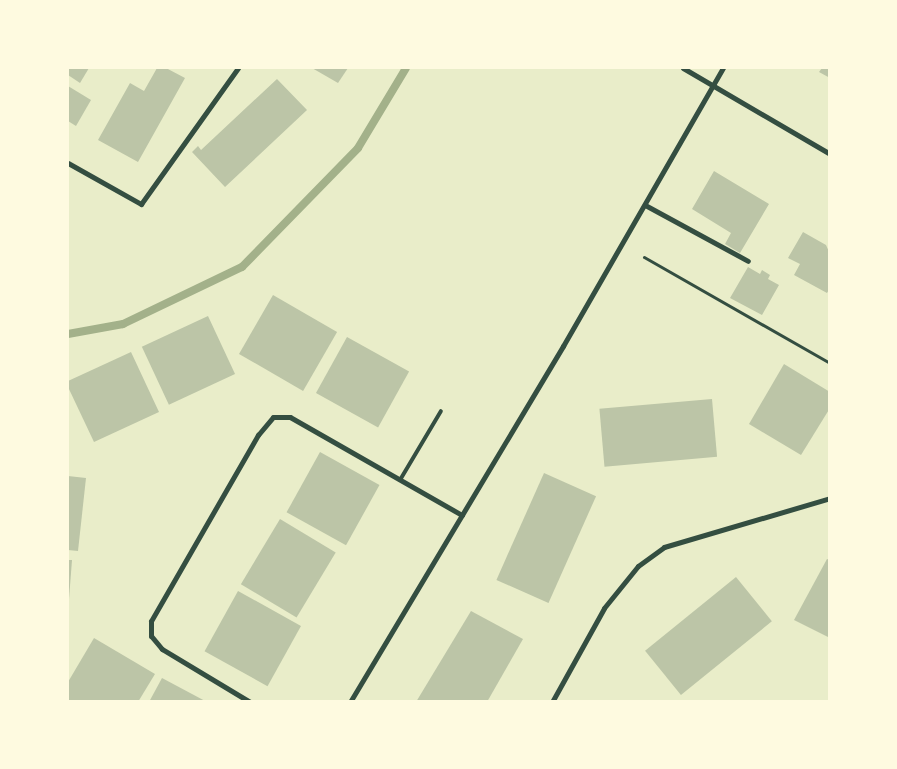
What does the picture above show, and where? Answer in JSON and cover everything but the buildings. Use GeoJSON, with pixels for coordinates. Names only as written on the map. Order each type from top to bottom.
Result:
{"type":"FeatureCollection","features":[{"type":"Feature","properties":{"kind":"street"},"geometry":{"type":"LineString","coordinates":[[68,163],[141,204],[238,68]]}},
{"type":"Feature","properties":{"kind":"street"},"geometry":{"type":"LineString","coordinates":[[683,68],[830,154]]}},
{"type":"Feature","properties":{"kind":"street"},"geometry":{"type":"LineString","coordinates":[[350,702],[645,205],[723,68]]}},
{"type":"Feature","properties":{"kind":"street"},"geometry":{"type":"LineString","coordinates":[[645,205],[748,262]]}},
{"type":"Feature","properties":{"kind":"street"},"geometry":{"type":"LineString","coordinates":[[250,702],[162,649],[151,636],[151,621],[258,435],[273,417],[290,417],[462,515]]}},
{"type":"Feature","properties":{"kind":"street"},"geometry":{"type":"LineString","coordinates":[[552,702],[604,608],[638,566],[664,547],[830,498]]}},
{"type":"Feature","properties":{"kind":"lane"},"geometry":{"type":"LineString","coordinates":[[400,480],[441,411]]}},
{"type":"Feature","properties":{"kind":"path"},"geometry":{"type":"LineString","coordinates":[[644,257],[830,364]]}},
{"type":"Feature","properties":{"kind":"waterway"},"geometry":{"type":"LineString","coordinates":[[68,334],[123,324],[242,267],[358,148],[406,68]]}}]}
